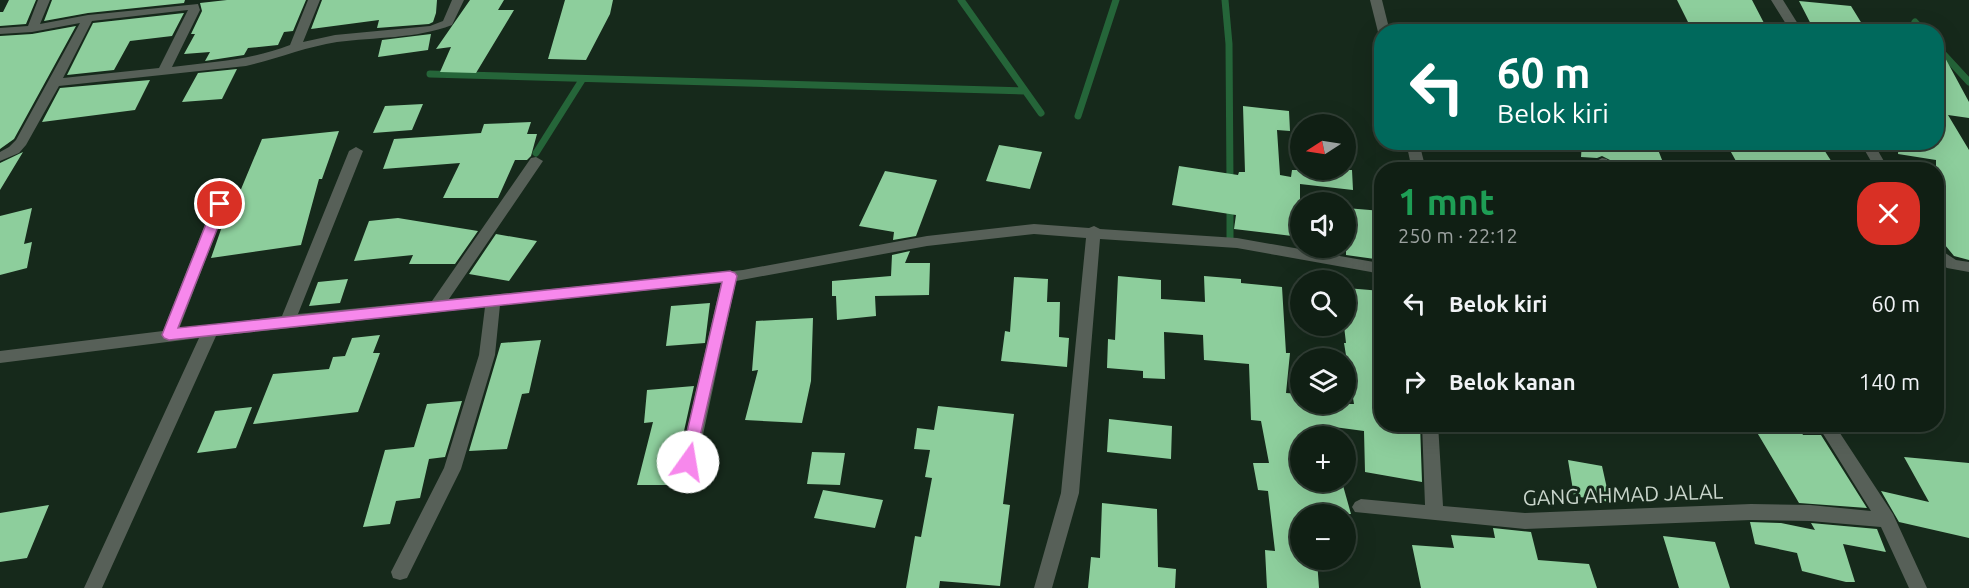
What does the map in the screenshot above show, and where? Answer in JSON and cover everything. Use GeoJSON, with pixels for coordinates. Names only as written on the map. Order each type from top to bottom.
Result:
{"type":"FeatureCollection","features":[{"type":"Feature","properties":{"kind":"street"},"geometry":{"type":"LineString","coordinates":[[32,28],[44,0]]}},
{"type":"Feature","properties":{"kind":"street"},"geometry":{"type":"LineString","coordinates":[[134,13],[138,0]]}},
{"type":"Feature","properties":{"kind":"street"},"geometry":{"type":"LineString","coordinates":[[295,47],[314,0]]}},
{"type":"Feature","properties":{"kind":"street"},"geometry":{"type":"LineString","coordinates":[[55,83],[163,72],[271,57],[295,47],[335,39],[442,26],[449,21],[458,0]]}},
{"type":"Feature","properties":{"kind":"street"},"geometry":{"type":"LineString","coordinates":[[1376,0],[1382,24]]}},
{"type":"Feature","properties":{"kind":"street"},"geometry":{"type":"LineString","coordinates":[[1777,0],[1792,24]]}},
{"type":"Feature","properties":{"kind":"street"},"geometry":{"type":"LineString","coordinates":[[0,31],[194,6],[163,72]]}},
{"type":"Feature","properties":{"kind":"street"},"geometry":{"type":"LineString","coordinates":[[0,158],[14,150],[21,142],[55,83],[88,18]]}},
{"type":"Feature","properties":{"kind":"street"},"geometry":{"type":"LineString","coordinates":[[288,321],[356,151]]}},
{"type":"Feature","properties":{"kind":"street"},"geometry":{"type":"LineString","coordinates":[[437,306],[536,161]]}},
{"type":"Feature","properties":{"kind":"street"},"geometry":{"type":"LineString","coordinates":[[169,335],[220,204]]}},
{"type":"Feature","properties":{"kind":"street"},"geometry":{"type":"LineString","coordinates":[[0,357],[211,329],[730,276],[927,241],[1034,229],[1094,231],[1237,243],[1374,267]]}},
{"type":"Feature","properties":{"kind":"street"},"geometry":{"type":"LineString","coordinates":[[1043,588],[1070,493],[1094,231]]}},
{"type":"Feature","properties":{"kind":"street"},"geometry":{"type":"LineString","coordinates":[[1944,258],[1952,264],[1969,267]]}},
{"type":"Feature","properties":{"kind":"street"},"geometry":{"type":"LineString","coordinates":[[683,486],[730,276]]}},
{"type":"Feature","properties":{"kind":"street"},"geometry":{"type":"LineString","coordinates":[[400,572],[452,469],[487,355],[493,300]]}},
{"type":"Feature","properties":{"kind":"street"},"geometry":{"type":"LineString","coordinates":[[93,588],[211,329]]}},
{"type":"Feature","properties":{"kind":"street"},"geometry":{"type":"LineString","coordinates":[[1430,432],[1434,513]]}},
{"type":"Feature","properties":{"kind":"street"},"geometry":{"type":"LineString","coordinates":[[1830,432],[1887,520],[1918,588]]}},
{"type":"Feature","properties":{"kind":"street","name":"GANG AHMAD JALAL"},"geometry":{"type":"LineString","coordinates":[[1360,507],[1525,520],[1751,512],[1810,513],[1887,520]]}},
{"type":"Feature","properties":{"kind":"building"},"geometry":{"type":"Polygon","coordinates":[[[9,0],[36,0],[26,24],[0,26],[0,12],[3,12],[9,0]]]}},
{"type":"Feature","properties":{"kind":"building"},"geometry":{"type":"Polygon","coordinates":[[[52,0],[185,0],[184,3],[88,13],[44,21],[52,0]]]}},
{"type":"Feature","properties":{"kind":"building"},"geometry":{"type":"Polygon","coordinates":[[[227,0],[306,0],[293,31],[284,32],[278,45],[248,48],[244,55],[205,61],[210,52],[184,54],[195,34],[191,34],[202,11],[200,3],[227,0]]]}},
{"type":"Feature","properties":{"kind":"building"},"geometry":{"type":"Polygon","coordinates":[[[322,0],[437,0],[433,22],[429,24],[377,28],[379,20],[311,29],[322,0]]]}},
{"type":"Feature","properties":{"kind":"building"},"geometry":{"type":"Polygon","coordinates":[[[470,0],[504,0],[498,10],[514,10],[476,73],[440,72],[451,47],[436,49],[470,0]]]}},
{"type":"Feature","properties":{"kind":"building"},"geometry":{"type":"Polygon","coordinates":[[[565,0],[613,0],[610,14],[586,60],[548,59],[565,0]]]}},
{"type":"Feature","properties":{"kind":"building"},"geometry":{"type":"Polygon","coordinates":[[[1677,0],[1752,0],[1764,24],[1743,22],[1744,24],[1689,24],[1677,0]]]}},
{"type":"Feature","properties":{"kind":"building"},"geometry":{"type":"Polygon","coordinates":[[[1799,1],[1851,6],[1862,24],[1811,24],[1799,1]]]}},
{"type":"Feature","properties":{"kind":"building"},"geometry":{"type":"Polygon","coordinates":[[[184,13],[172,36],[130,41],[114,70],[67,75],[93,23],[184,13]]]}},
{"type":"Feature","properties":{"kind":"building"},"geometry":{"type":"Polygon","coordinates":[[[76,26],[14,139],[0,149],[0,36],[32,34],[76,26]]]}},
{"type":"Feature","properties":{"kind":"building"},"geometry":{"type":"Polygon","coordinates":[[[431,34],[428,50],[378,57],[382,40],[431,34]]]}},
{"type":"Feature","properties":{"kind":"building"},"geometry":{"type":"Polygon","coordinates":[[[1944,56],[1969,102],[1969,118],[1948,115],[1969,150],[1969,260],[1954,256],[1944,244],[1944,162],[1898,154],[1898,150],[1944,150],[1944,56]]]}},
{"type":"Feature","properties":{"kind":"building"},"geometry":{"type":"Polygon","coordinates":[[[237,69],[222,99],[182,102],[198,73],[237,69]]]}},
{"type":"Feature","properties":{"kind":"building"},"geometry":{"type":"Polygon","coordinates":[[[150,80],[135,110],[42,122],[60,88],[150,80]]]}},
{"type":"Feature","properties":{"kind":"building"},"geometry":{"type":"Polygon","coordinates":[[[423,104],[412,130],[373,133],[385,106],[423,104]]]}},
{"type":"Feature","properties":{"kind":"building"},"geometry":{"type":"Polygon","coordinates":[[[1243,106],[1289,111],[1290,131],[1277,130],[1280,175],[1290,177],[1290,180],[1352,180],[1353,190],[1300,184],[1300,192],[1290,192],[1290,236],[1234,229],[1236,215],[1172,205],[1179,166],[1238,175],[1239,172],[1245,172],[1243,106]]]}},
{"type":"Feature","properties":{"kind":"building"},"geometry":{"type":"Polygon","coordinates":[[[531,122],[527,134],[537,134],[531,156],[527,160],[515,160],[498,198],[443,198],[460,163],[383,169],[394,139],[481,133],[484,124],[531,122]]]}},
{"type":"Feature","properties":{"kind":"building"},"geometry":{"type":"Polygon","coordinates":[[[339,131],[322,179],[319,179],[301,245],[211,258],[233,195],[239,194],[262,139],[339,131]]]}},
{"type":"Feature","properties":{"kind":"building"},"geometry":{"type":"Polygon","coordinates":[[[999,145],[1042,152],[1030,189],[986,181],[999,145]]]}},
{"type":"Feature","properties":{"kind":"building"},"geometry":{"type":"Polygon","coordinates":[[[1581,150],[1658,150],[1663,162],[1610,160],[1602,156],[1581,157],[1581,150]]]}},
{"type":"Feature","properties":{"kind":"building"},"geometry":{"type":"Polygon","coordinates":[[[1730,150],[1824,150],[1832,162],[1737,162],[1730,150]]]}},
{"type":"Feature","properties":{"kind":"building"},"geometry":{"type":"Polygon","coordinates":[[[23,152],[0,190],[0,163],[23,152]]]}},
{"type":"Feature","properties":{"kind":"building"},"geometry":{"type":"Polygon","coordinates":[[[885,171],[937,180],[916,236],[893,240],[894,232],[859,226],[885,171]]]}},
{"type":"Feature","properties":{"kind":"building"},"geometry":{"type":"Polygon","coordinates":[[[32,208],[24,244],[32,242],[27,268],[0,275],[0,216],[32,208]]]}},
{"type":"Feature","properties":{"kind":"building"},"geometry":{"type":"Polygon","coordinates":[[[1356,209],[1374,210],[1374,259],[1356,256],[1356,209]]]}},
{"type":"Feature","properties":{"kind":"building"},"geometry":{"type":"Polygon","coordinates":[[[398,218],[478,231],[455,264],[409,264],[413,255],[354,261],[369,221],[398,218]]]}},
{"type":"Feature","properties":{"kind":"building"},"geometry":{"type":"Polygon","coordinates":[[[496,234],[537,241],[509,281],[469,274],[496,234]]]}},
{"type":"Feature","properties":{"kind":"building"},"geometry":{"type":"Polygon","coordinates":[[[910,251],[905,263],[930,263],[929,295],[875,296],[876,316],[837,320],[836,296],[832,296],[832,281],[891,276],[892,255],[910,251]]]}},
{"type":"Feature","properties":{"kind":"building"},"geometry":{"type":"Polygon","coordinates":[[[1118,276],[1161,280],[1161,299],[1205,302],[1204,276],[1241,279],[1241,283],[1282,287],[1286,353],[1290,353],[1286,393],[1290,393],[1290,414],[1356,414],[1356,348],[1345,348],[1344,343],[1346,343],[1345,336],[1356,336],[1356,289],[1374,290],[1374,432],[1420,432],[1422,482],[1365,472],[1364,431],[1356,430],[1356,426],[1290,426],[1290,492],[1345,492],[1348,504],[1290,504],[1290,570],[1318,570],[1319,588],[1267,588],[1265,550],[1275,551],[1268,491],[1258,490],[1253,463],[1269,463],[1261,421],[1251,420],[1249,364],[1204,360],[1203,335],[1164,332],[1165,379],[1143,378],[1143,371],[1107,368],[1108,339],[1115,340],[1118,276]]]}},
{"type":"Feature","properties":{"kind":"building"},"geometry":{"type":"Polygon","coordinates":[[[1014,277],[1048,279],[1047,302],[1060,302],[1059,337],[1069,338],[1067,367],[1001,361],[1005,331],[1010,332],[1014,277]]]}},
{"type":"Feature","properties":{"kind":"building"},"geometry":{"type":"Polygon","coordinates":[[[348,279],[340,303],[309,306],[318,282],[348,279]]]}},
{"type":"Feature","properties":{"kind":"building"},"geometry":{"type":"Polygon","coordinates":[[[710,303],[705,343],[666,346],[671,306],[710,303]]]}},
{"type":"Feature","properties":{"kind":"building"},"geometry":{"type":"Polygon","coordinates":[[[813,318],[811,381],[802,423],[745,420],[758,370],[752,371],[756,321],[813,318]]]}},
{"type":"Feature","properties":{"kind":"building"},"geometry":{"type":"Polygon","coordinates":[[[380,335],[373,353],[380,353],[358,412],[253,424],[273,374],[329,369],[333,357],[345,356],[352,338],[380,335]]]}},
{"type":"Feature","properties":{"kind":"building"},"geometry":{"type":"Polygon","coordinates":[[[541,340],[529,393],[522,394],[507,449],[469,451],[501,343],[541,340]]]}},
{"type":"Feature","properties":{"kind":"building"},"geometry":{"type":"Polygon","coordinates":[[[694,386],[672,485],[637,485],[653,422],[644,423],[647,390],[694,386]]]}},
{"type":"Feature","properties":{"kind":"building"},"geometry":{"type":"Polygon","coordinates":[[[462,401],[445,457],[429,459],[420,498],[396,501],[390,524],[363,527],[385,450],[414,447],[427,404],[462,401]]]}},
{"type":"Feature","properties":{"kind":"building"},"geometry":{"type":"Polygon","coordinates":[[[938,406],[1014,414],[1003,504],[1010,505],[1000,586],[940,581],[939,588],[906,588],[915,536],[921,537],[932,478],[925,477],[930,450],[914,449],[917,428],[934,430],[938,406]]]}},
{"type":"Feature","properties":{"kind":"building"},"geometry":{"type":"Polygon","coordinates":[[[252,407],[236,448],[197,453],[215,411],[252,407]]]}},
{"type":"Feature","properties":{"kind":"building"},"geometry":{"type":"Polygon","coordinates":[[[1109,419],[1172,426],[1171,459],[1107,452],[1109,419]]]}},
{"type":"Feature","properties":{"kind":"building"},"geometry":{"type":"Polygon","coordinates":[[[1757,432],[1801,432],[1803,435],[1821,435],[1867,508],[1799,503],[1757,432]]]}},
{"type":"Feature","properties":{"kind":"building"},"geometry":{"type":"Polygon","coordinates":[[[812,452],[845,453],[840,485],[807,484],[812,452]]]}},
{"type":"Feature","properties":{"kind":"building"},"geometry":{"type":"Polygon","coordinates":[[[1904,457],[1969,463],[1969,538],[1899,522],[1881,491],[1929,502],[1904,457]]]}},
{"type":"Feature","properties":{"kind":"building"},"geometry":{"type":"Polygon","coordinates":[[[1568,460],[1602,466],[1610,502],[1574,496],[1568,460]]]}},
{"type":"Feature","properties":{"kind":"building"},"geometry":{"type":"Polygon","coordinates":[[[823,490],[883,500],[875,528],[814,518],[823,490]]]}},
{"type":"Feature","properties":{"kind":"building"},"geometry":{"type":"Polygon","coordinates":[[[1102,503],[1157,509],[1158,567],[1176,569],[1175,588],[1088,588],[1091,557],[1100,558],[1102,503]]]}},
{"type":"Feature","properties":{"kind":"building"},"geometry":{"type":"Polygon","coordinates":[[[49,505],[27,558],[0,562],[0,513],[49,505]]]}},
{"type":"Feature","properties":{"kind":"building"},"geometry":{"type":"Polygon","coordinates":[[[1750,522],[1781,523],[1815,530],[1811,523],[1877,529],[1886,552],[1843,544],[1855,582],[1846,582],[1802,571],[1797,553],[1755,544],[1750,522]]]}},
{"type":"Feature","properties":{"kind":"building"},"geometry":{"type":"Polygon","coordinates":[[[1493,528],[1531,532],[1538,560],[1589,564],[1597,588],[1421,588],[1412,545],[1454,548],[1451,535],[1495,538],[1493,528]]]}},
{"type":"Feature","properties":{"kind":"building"},"geometry":{"type":"Polygon","coordinates":[[[1663,536],[1715,542],[1730,588],[1679,588],[1663,536]]]}},
{"type":"Feature","properties":{"kind":"waterway"},"geometry":{"type":"LineString","coordinates":[[961,0],[1041,113]]}},
{"type":"Feature","properties":{"kind":"waterway"},"geometry":{"type":"LineString","coordinates":[[1078,116],[1116,0]]}},
{"type":"Feature","properties":{"kind":"waterway"},"geometry":{"type":"LineString","coordinates":[[1225,0],[1229,44],[1230,184]]}},
{"type":"Feature","properties":{"kind":"waterway"},"geometry":{"type":"LineString","coordinates":[[1944,55],[1969,82]]}},
{"type":"Feature","properties":{"kind":"waterway"},"geometry":{"type":"LineString","coordinates":[[430,74],[1025,91]]}},
{"type":"Feature","properties":{"kind":"waterway"},"geometry":{"type":"LineString","coordinates":[[536,153],[582,80]]}},
{"type":"Feature","properties":{"kind":"waterway"},"geometry":{"type":"LineString","coordinates":[[1230,205],[1230,238]]}},
{"type":"Feature","properties":{"kind":"route"},"geometry":{"type":"LineString","coordinates":[[220,204],[169,335],[730,276],[688,462]]}}]}
